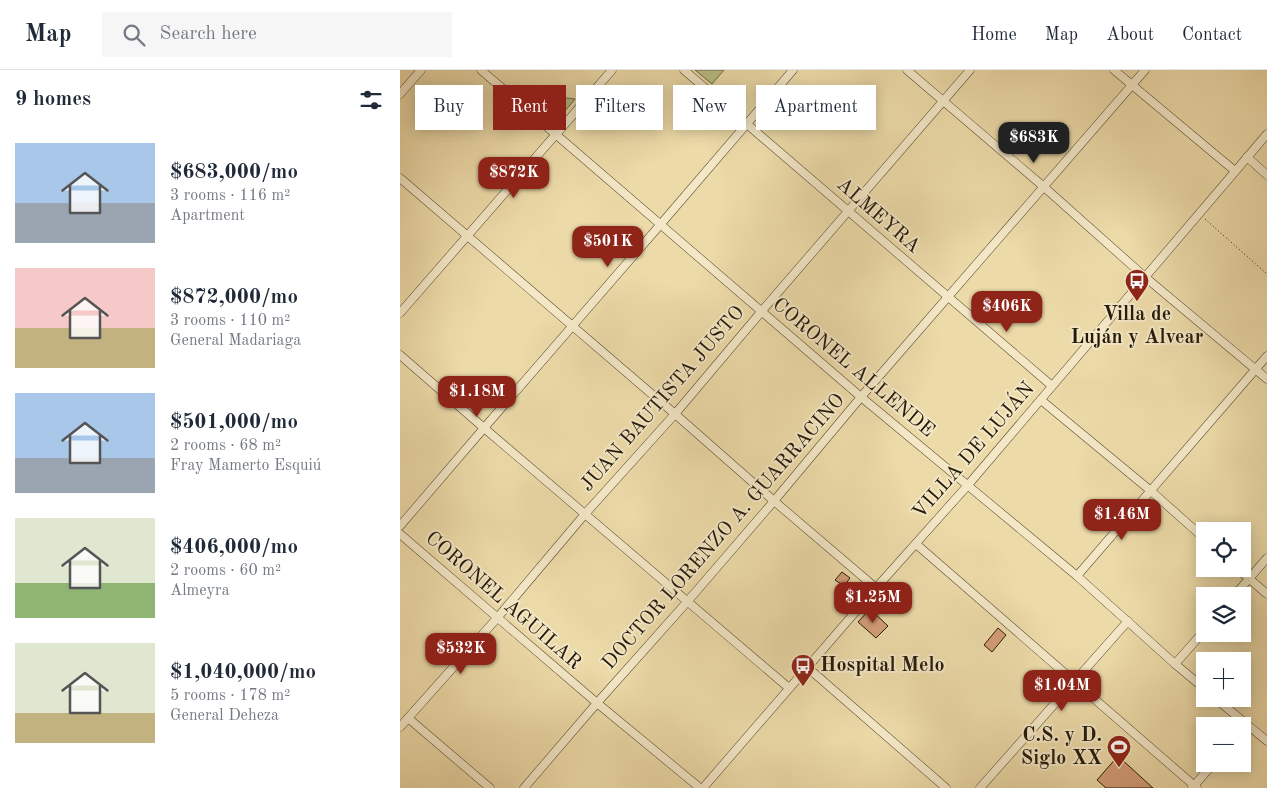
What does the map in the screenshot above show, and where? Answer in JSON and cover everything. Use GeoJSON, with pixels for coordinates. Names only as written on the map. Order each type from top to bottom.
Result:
{"type":"FeatureCollection","features":[{"type":"Feature","properties":{"kind":"street"},"geometry":{"type":"LineString","coordinates":[[400,94],[421,70]]}},
{"type":"Feature","properties":{"kind":"street","name":"CORONEL ALLENDE"},"geometry":{"type":"LineString","coordinates":[[480,70],[861,397],[1077,576],[1196,682]]}},
{"type":"Feature","properties":{"kind":"street"},"geometry":{"type":"LineString","coordinates":[[400,313],[612,70]]}},
{"type":"Feature","properties":{"kind":"street","name":"ALMEYRA"},"geometry":{"type":"LineString","coordinates":[[684,70],[701,85]]}},
{"type":"Feature","properties":{"kind":"street"},"geometry":{"type":"LineString","coordinates":[[746,124],[793,70]]}},
{"type":"Feature","properties":{"kind":"street"},"geometry":{"type":"LineString","coordinates":[[907,70],[1267,379]]}},
{"type":"Feature","properties":{"kind":"street","name":"JUAN BAUTISTA JUSTO"},"geometry":{"type":"LineString","coordinates":[[400,727],[498,617],[585,514],[675,414],[970,70]]}},
{"type":"Feature","properties":{"kind":"street"},"geometry":{"type":"LineString","coordinates":[[1114,70],[1234,171]]}},
{"type":"Feature","properties":{"kind":"street","name":"DOCTOR LORENZO A. GUARRACINO"},"geometry":{"type":"LineString","coordinates":[[524,788],[687,602],[861,397],[1145,70]]}},
{"type":"Feature","properties":{"kind":"street","name":"ALMEYRA"},"geometry":{"type":"LineString","coordinates":[[746,124],[1052,386]]}},
{"type":"Feature","properties":{"kind":"street"},"geometry":{"type":"LineString","coordinates":[[400,526],[741,130]]}},
{"type":"Feature","properties":{"kind":"street","name":"VILLA DE LUJÁN"},"geometry":{"type":"LineString","coordinates":[[701,788],[968,485],[1267,134]]}},
{"type":"Feature","properties":{"kind":"street"},"geometry":{"type":"LineString","coordinates":[[1246,157],[1267,175]]}},
{"type":"Feature","properties":{"kind":"street"},"geometry":{"type":"LineString","coordinates":[[400,178],[876,588]]}},
{"type":"Feature","properties":{"kind":"street"},"geometry":{"type":"LineString","coordinates":[[400,355],[789,688]]}},
{"type":"Feature","properties":{"kind":"street"},"geometry":{"type":"LineString","coordinates":[[1077,576],[1267,356]]}},
{"type":"Feature","properties":{"kind":"street"},"geometry":{"type":"LineString","coordinates":[[1041,400],[1151,491],[1196,531]]}},
{"type":"Feature","properties":{"kind":"street","name":"CORONEL AGUILAR"},"geometry":{"type":"LineString","coordinates":[[400,534],[597,703],[701,788]]}},
{"type":"Feature","properties":{"kind":"street"},"geometry":{"type":"LineString","coordinates":[[916,544],[1194,787],[1206,772]]}},
{"type":"Feature","properties":{"kind":"street"},"geometry":{"type":"LineString","coordinates":[[1242,587],[1267,558]]}},
{"type":"Feature","properties":{"kind":"street"},"geometry":{"type":"LineString","coordinates":[[1250,578],[1267,594]]}},
{"type":"Feature","properties":{"kind":"street"},"geometry":{"type":"LineString","coordinates":[[980,788],[1128,621]]}},
{"type":"Feature","properties":{"kind":"street"},"geometry":{"type":"LineString","coordinates":[[1175,664],[1196,640]]}},
{"type":"Feature","properties":{"kind":"street"},"geometry":{"type":"LineString","coordinates":[[807,668],[946,788]]}},
{"type":"Feature","properties":{"kind":"street"},"geometry":{"type":"LineString","coordinates":[[1224,707],[1235,717]]}},
{"type":"Feature","properties":{"kind":"street"},"geometry":{"type":"LineString","coordinates":[[408,718],[490,788]]}},
{"type":"Feature","properties":{"kind":"street"},"geometry":{"type":"LineString","coordinates":[[1251,731],[1267,741]]}},
{"type":"Feature","properties":{"kind":"path"},"geometry":{"type":"LineString","coordinates":[[1198,213],[1267,274]]}},
{"type":"Feature","properties":{"kind":"green space"},"geometry":{"type":"Polygon","coordinates":[[[695,70],[724,70],[712,84],[695,70]]]}},
{"type":"Feature","properties":{"kind":"green space"},"geometry":{"type":"Polygon","coordinates":[[[566,98],[575,99],[566,110],[566,98]]]}},
{"type":"Feature","properties":{"kind":"building"},"geometry":{"type":"Polygon","coordinates":[[[842,572],[850,578],[844,586],[835,580],[842,572]]]}},
{"type":"Feature","properties":{"kind":"building"},"geometry":{"type":"Polygon","coordinates":[[[870,609],[888,626],[876,638],[858,622],[870,609]]]}},
{"type":"Feature","properties":{"kind":"building"},"geometry":{"type":"Polygon","coordinates":[[[998,628],[1006,635],[992,652],[984,645],[998,628]]]}},
{"type":"Feature","properties":{"kind":"building","name":"C.S. y D. Siglo XX"},"geometry":{"type":"Polygon","coordinates":[[[1118,756],[1153,788],[1106,788],[1097,780],[1118,756]]]}},
{"type":"Feature","properties":{"kind":"place","name":"Villa de Luján y Alvear"},"geometry":{"type":"Point","coordinates":[1137,302]}},
{"type":"Feature","properties":{"kind":"place","name":"Hospital Melo"},"geometry":{"type":"Point","coordinates":[803,687]}},
{"type":"Feature","properties":{"kind":"place","name":"C.S. y D. Siglo XX"},"geometry":{"type":"Point","coordinates":[1119,768]}}]}
